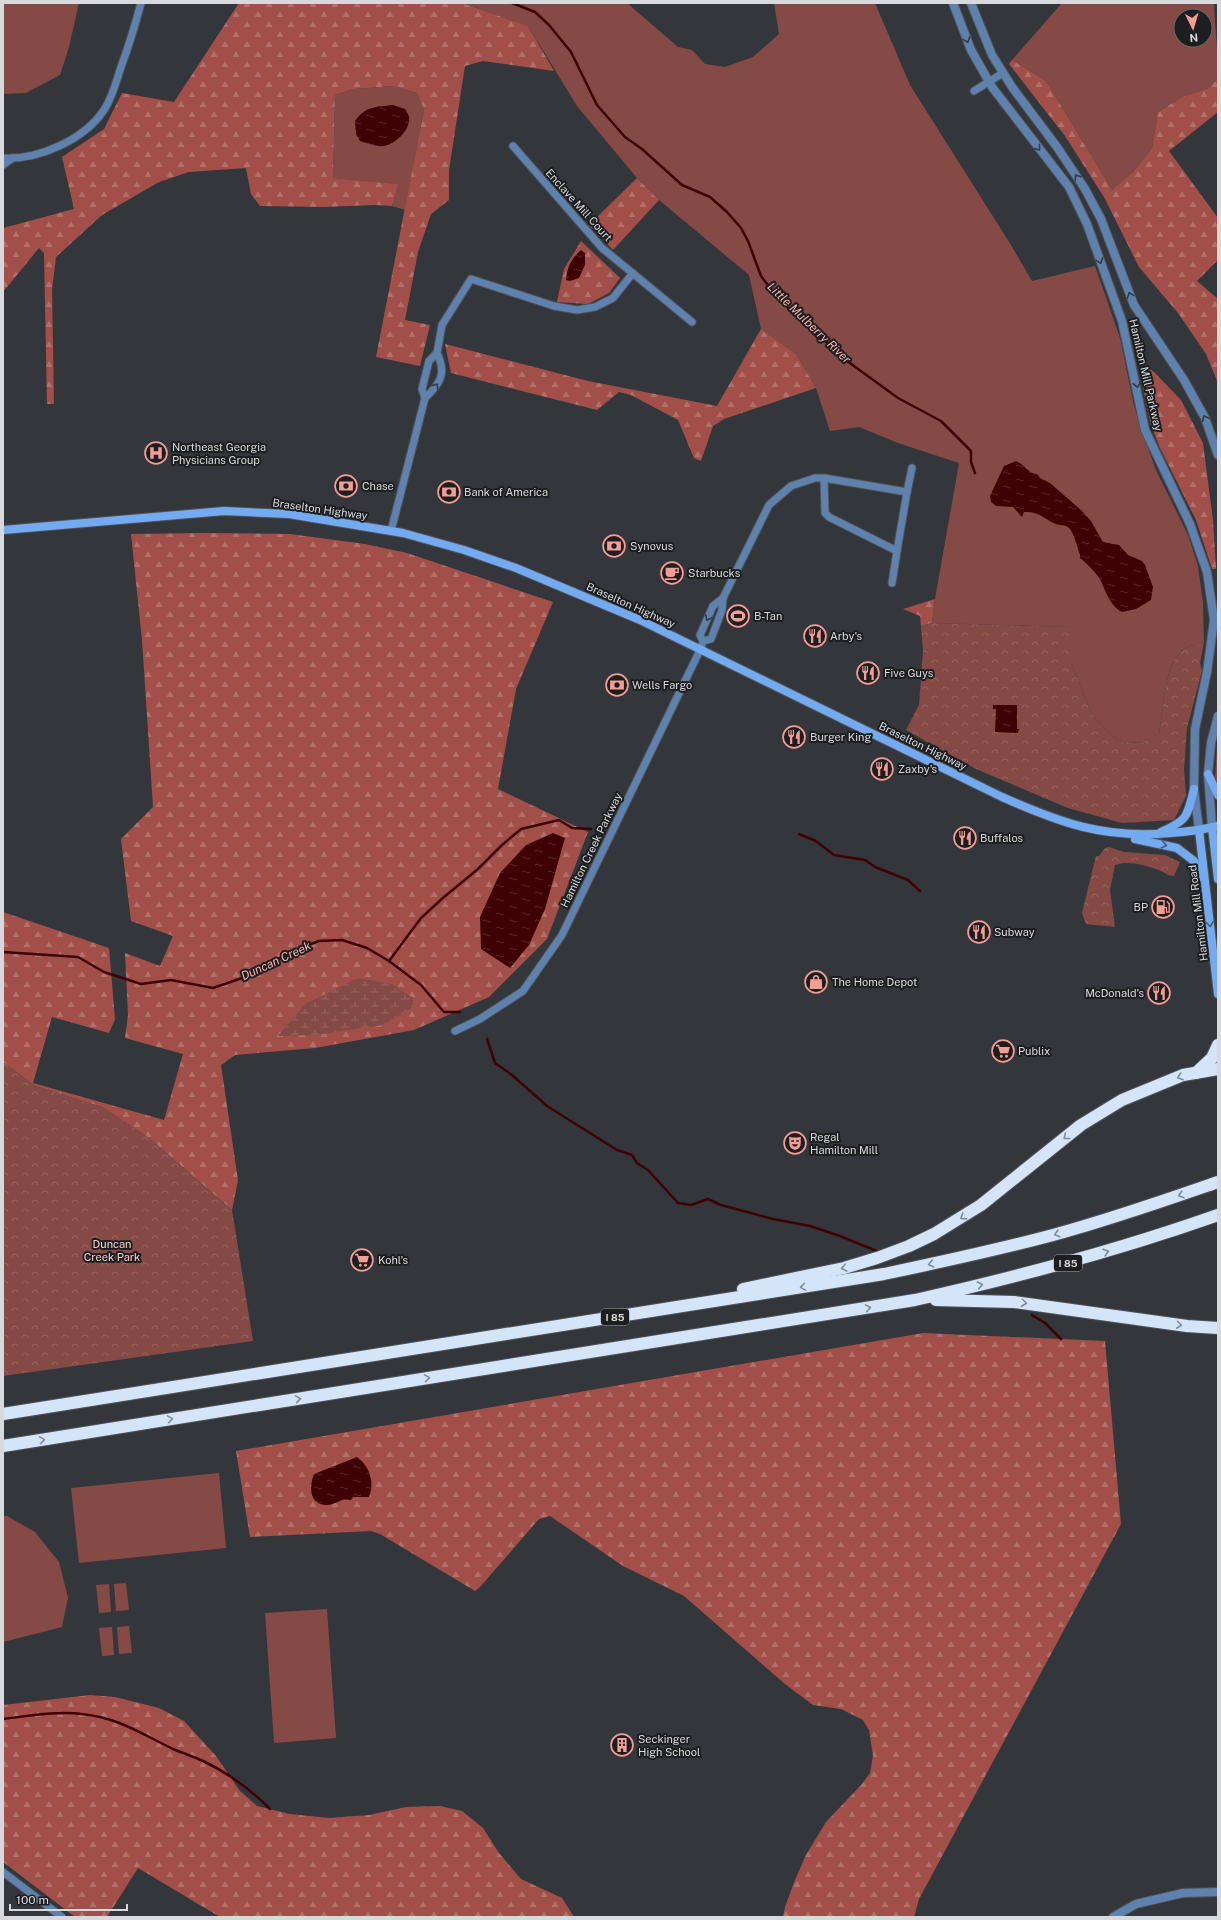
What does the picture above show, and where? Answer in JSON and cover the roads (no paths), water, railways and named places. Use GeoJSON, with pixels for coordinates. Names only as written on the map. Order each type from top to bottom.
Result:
{"type":"FeatureCollection","features":[{"type":"Feature","properties":{"kind":"highway"},"geometry":{"type":"LineString","coordinates":[[1196,1073],[1212,1058],[1218,1045]]}},
{"type":"Feature","properties":{"kind":"highway"},"geometry":{"type":"LineString","coordinates":[[658,1310],[751,1287],[844,1268],[894,1253],[934,1234],[981,1205],[1081,1125],[1122,1100],[1183,1075],[1218,1069]]}},
{"type":"Feature","properties":{"kind":"highway","name":"I 85"},"geometry":{"type":"LineString","coordinates":[[3,1414],[884,1274],[970,1256],[1054,1235],[1122,1215],[1218,1182]]}},
{"type":"Feature","properties":{"kind":"highway","name":"I 85"},"geometry":{"type":"LineString","coordinates":[[3,1446],[915,1300],[989,1284],[1134,1244],[1218,1215]]}},
{"type":"Feature","properties":{"kind":"highway"},"geometry":{"type":"LineString","coordinates":[[915,1300],[1014,1302],[1187,1326],[1218,1328]]}},
{"type":"Feature","properties":{"kind":"main road","name":"Braselton Highway"},"geometry":{"type":"LineString","coordinates":[[3,530],[224,511],[289,514],[391,531],[464,550],[516,568],[702,645],[1002,797],[1043,815],[1112,834],[1153,835],[1215,827]]}},
{"type":"Feature","properties":{"kind":"main road"},"geometry":{"type":"LineString","coordinates":[[1208,774],[1218,795]]}},
{"type":"Feature","properties":{"kind":"main road"},"geometry":{"type":"LineString","coordinates":[[1153,835],[1179,824],[1188,813],[1194,789]]}},
{"type":"Feature","properties":{"kind":"main road"},"geometry":{"type":"LineString","coordinates":[[1215,827],[1218,879]]}},
{"type":"Feature","properties":{"kind":"main road","name":"Hamilton Mill Road"},"geometry":{"type":"LineString","coordinates":[[1199,830],[1218,994]]}},
{"type":"Feature","properties":{"kind":"main road"},"geometry":{"type":"LineString","coordinates":[[1112,834],[1177,848],[1194,861],[1205,885]]}},
{"type":"Feature","properties":{"kind":"street"},"geometry":{"type":"LineString","coordinates":[[3,158],[40,154],[66,143],[86,129],[104,110],[114,91],[141,3]]}},
{"type":"Feature","properties":{"kind":"street","name":"Hamilton Mill Parkway"},"geometry":{"type":"LineString","coordinates":[[954,3],[971,50],[989,82],[1069,187],[1087,224],[1122,321],[1146,430],[1190,524],[1207,572],[1214,620],[1207,672],[1196,729],[1194,789],[1199,830]]}},
{"type":"Feature","properties":{"kind":"street","name":"Hamilton Mill Parkway"},"geometry":{"type":"LineString","coordinates":[[971,3],[992,55],[1003,73],[1058,147],[1085,188],[1101,219],[1134,305],[1191,392],[1205,418],[1218,455]]}},
{"type":"Feature","properties":{"kind":"street"},"geometry":{"type":"LineString","coordinates":[[974,91],[1003,73]]}},
{"type":"Feature","properties":{"kind":"street","name":"Enclave Mill Court"},"geometry":{"type":"LineString","coordinates":[[514,146],[602,248],[692,322]]}},
{"type":"Feature","properties":{"kind":"street"},"geometry":{"type":"LineString","coordinates":[[3,165],[13,158]]}},
{"type":"Feature","properties":{"kind":"street"},"geometry":{"type":"LineString","coordinates":[[391,531],[425,398],[435,388],[440,380],[441,362],[437,353],[442,325],[471,279],[554,306],[577,310],[595,307],[613,298],[634,273]]}},
{"type":"Feature","properties":{"kind":"street"},"geometry":{"type":"LineString","coordinates":[[425,398],[422,389],[429,361],[437,353]]}},
{"type":"Feature","properties":{"kind":"street"},"geometry":{"type":"LineString","coordinates":[[892,583],[912,468]]}},
{"type":"Feature","properties":{"kind":"street","name":"Hamilton Creek Parkway"},"geometry":{"type":"LineString","coordinates":[[455,1031],[480,1019],[523,991],[562,936],[702,645],[711,639],[722,610],[723,598],[770,505],[791,486],[815,478],[824,478],[907,492]]}},
{"type":"Feature","properties":{"kind":"street"},"geometry":{"type":"LineString","coordinates":[[824,478],[825,513],[829,517],[897,551]]}},
{"type":"Feature","properties":{"kind":"street","name":"Hamilton Creek Parkway"},"geometry":{"type":"LineString","coordinates":[[702,645],[700,635],[713,606],[723,598]]}},
{"type":"Feature","properties":{"kind":"street"},"geometry":{"type":"LineString","coordinates":[[1215,827],[1208,774],[1211,743],[1218,716]]}},
{"type":"Feature","properties":{"kind":"street"},"geometry":{"type":"LineString","coordinates":[[3,1872],[62,1917]]}},
{"type":"Feature","properties":{"kind":"street"},"geometry":{"type":"LineString","coordinates":[[1113,1917],[1136,1904],[1176,1894],[1218,1892]]}},
{"type":"Feature","properties":{"kind":"water"},"geometry":{"type":"Polygon","coordinates":[[[393,105],[405,109],[409,116],[407,127],[401,136],[384,146],[360,141],[356,134],[355,121],[359,116],[371,108],[393,105]]]}},
{"type":"Feature","properties":{"kind":"water"},"geometry":{"type":"Polygon","coordinates":[[[581,250],[585,253],[585,265],[579,278],[570,281],[566,280],[567,271],[570,264],[581,250]]]}},
{"type":"Feature","properties":{"kind":"water"},"geometry":{"type":"Polygon","coordinates":[[[1016,461],[1034,474],[1037,474],[1040,478],[1050,483],[1081,510],[1091,521],[1103,542],[1119,545],[1128,555],[1142,561],[1145,565],[1153,587],[1151,600],[1136,609],[1122,612],[1111,602],[1097,574],[1080,558],[1075,538],[1068,527],[1056,524],[1034,513],[1024,512],[1022,517],[1013,507],[996,506],[991,502],[990,496],[1004,466],[1016,461]]]}},
{"type":"Feature","properties":{"kind":"water"},"geometry":{"type":"Polygon","coordinates":[[[993,705],[1017,705],[1018,733],[995,732],[996,709],[993,709],[993,705]]]}},
{"type":"Feature","properties":{"kind":"water"},"geometry":{"type":"Polygon","coordinates":[[[553,833],[565,838],[545,909],[529,945],[510,968],[481,949],[480,917],[500,873],[526,845],[553,833]]]}},
{"type":"Feature","properties":{"kind":"water"},"geometry":{"type":"Polygon","coordinates":[[[357,1457],[365,1465],[370,1475],[371,1491],[369,1497],[353,1497],[351,1500],[343,1500],[329,1505],[317,1502],[314,1499],[311,1490],[314,1474],[357,1457]]]}},
{"type":"Feature","properties":{"kind":"waterway","name":"Little Mulberry River"},"geometry":{"type":"LineString","coordinates":[[512,3],[535,12],[549,25],[571,52],[597,105],[625,137],[642,149],[682,185],[710,197],[727,212],[741,228],[748,241],[761,276],[773,292],[791,311],[812,328],[843,358],[898,398],[941,421],[971,451],[971,462],[975,473]]}},
{"type":"Feature","properties":{"kind":"waterway","name":"Duncan Creek"},"geometry":{"type":"LineString","coordinates":[[389,961],[421,918],[478,869],[502,845],[521,829],[559,820],[572,828],[591,829]]}},
{"type":"Feature","properties":{"kind":"waterway","name":"Duncan Creek"},"geometry":{"type":"LineString","coordinates":[[799,834],[816,841],[834,855],[865,860],[875,867],[908,880],[920,891]]}},
{"type":"Feature","properties":{"kind":"waterway","name":"Duncan Creek"},"geometry":{"type":"LineString","coordinates":[[3,952],[78,957],[104,972],[141,984],[171,980],[213,988],[248,976],[293,951],[319,941],[342,940],[367,948],[389,961],[421,985],[444,1012],[460,1012]]}},
{"type":"Feature","properties":{"kind":"waterway"},"geometry":{"type":"LineString","coordinates":[[487,1039],[495,1063],[512,1075],[547,1106],[617,1150],[632,1155],[637,1163],[648,1170],[678,1203],[691,1205],[708,1199],[721,1205],[773,1219],[810,1226],[840,1236],[879,1252]]}},
{"type":"Feature","properties":{"kind":"waterway"},"geometry":{"type":"LineString","coordinates":[[1032,1315],[1045,1323],[1061,1339]]}},
{"type":"Feature","properties":{"kind":"waterway"},"geometry":{"type":"LineString","coordinates":[[3,1719],[62,1713],[82,1714],[107,1719],[139,1732],[221,1770],[254,1794],[270,1809]]}},
{"type":"Feature","properties":{"kind":"place","name":"Northeast Georgia Physicians Group"},"geometry":{"type":"Point","coordinates":[156,453]}},
{"type":"Feature","properties":{"kind":"place","name":"Chase"},"geometry":{"type":"Point","coordinates":[346,486]}},
{"type":"Feature","properties":{"kind":"place","name":"Bank of America"},"geometry":{"type":"Point","coordinates":[449,492]}},
{"type":"Feature","properties":{"kind":"place","name":"Synovus"},"geometry":{"type":"Point","coordinates":[614,546]}},
{"type":"Feature","properties":{"kind":"place","name":"Starbucks"},"geometry":{"type":"Point","coordinates":[672,573]}},
{"type":"Feature","properties":{"kind":"place","name":"B-Tan"},"geometry":{"type":"Point","coordinates":[738,616]}},
{"type":"Feature","properties":{"kind":"place","name":"Arby's"},"geometry":{"type":"Point","coordinates":[815,636]}},
{"type":"Feature","properties":{"kind":"place","name":"Five Guys"},"geometry":{"type":"Point","coordinates":[868,673]}},
{"type":"Feature","properties":{"kind":"place","name":"Wells Fargo"},"geometry":{"type":"Point","coordinates":[617,685]}},
{"type":"Feature","properties":{"kind":"place","name":"Burger King"},"geometry":{"type":"Point","coordinates":[794,737]}},
{"type":"Feature","properties":{"kind":"place","name":"Zaxby's"},"geometry":{"type":"Point","coordinates":[882,769]}},
{"type":"Feature","properties":{"kind":"place","name":"Buffalos"},"geometry":{"type":"Point","coordinates":[965,838]}},
{"type":"Feature","properties":{"kind":"place","name":"BP"},"geometry":{"type":"Point","coordinates":[1163,907]}},
{"type":"Feature","properties":{"kind":"place","name":"Subway"},"geometry":{"type":"Point","coordinates":[979,932]}},
{"type":"Feature","properties":{"kind":"place","name":"The Home Depot"},"geometry":{"type":"Point","coordinates":[816,982]}},
{"type":"Feature","properties":{"kind":"place","name":"McDonald's"},"geometry":{"type":"Point","coordinates":[1159,993]}},
{"type":"Feature","properties":{"kind":"place","name":"Publix"},"geometry":{"type":"Point","coordinates":[1003,1051]}},
{"type":"Feature","properties":{"kind":"place","name":"Regal Hamilton Mill"},"geometry":{"type":"Point","coordinates":[795,1143]}},
{"type":"Feature","properties":{"kind":"place","name":"Kohl's"},"geometry":{"type":"Point","coordinates":[362,1260]}},
{"type":"Feature","properties":{"kind":"place","name":"Seckinger High School"},"geometry":{"type":"Point","coordinates":[622,1745]}},
{"type":"Feature","properties":{"kind":"park label","name":"Duncan Creek Park"},"geometry":{"type":"Point","coordinates":[112,1250]}}]}
